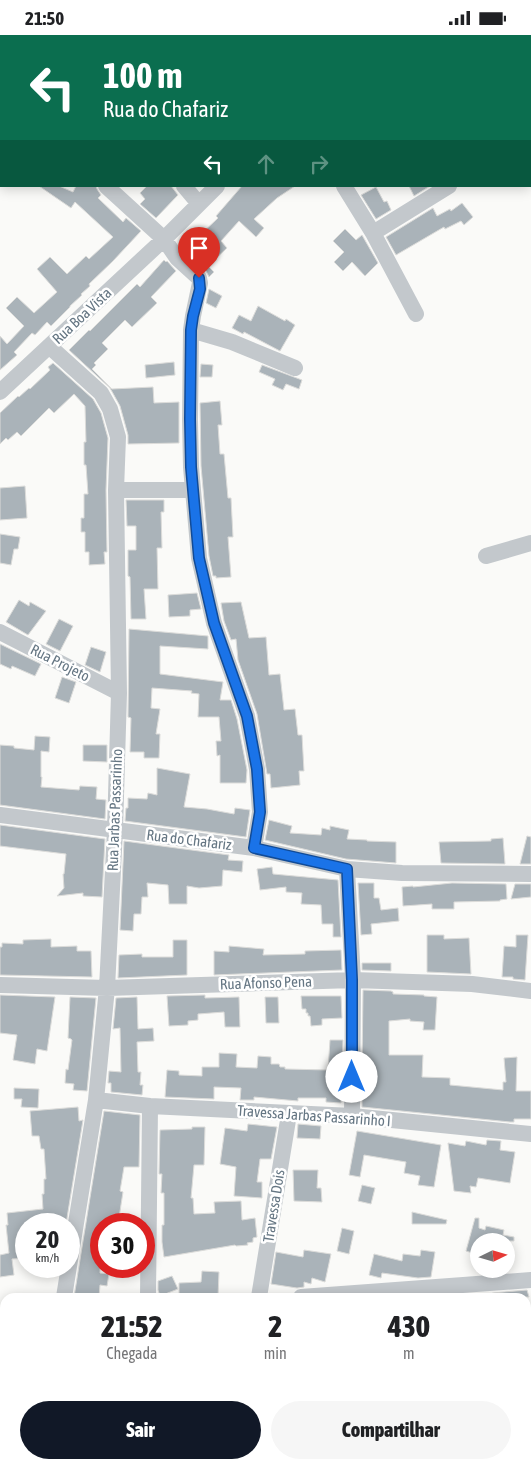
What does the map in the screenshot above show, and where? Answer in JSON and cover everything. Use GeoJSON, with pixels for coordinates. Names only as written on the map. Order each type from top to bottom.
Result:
{"type":"FeatureCollection","features":[{"type":"Feature","properties":{"kind":"street"},"geometry":{"type":"LineString","coordinates":[[107,187],[164,239],[177,258],[199,278],[200,289],[191,330],[190,419],[192,490],[199,558],[214,623],[247,716],[254,751],[260,812],[254,848]]}},
{"type":"Feature","properties":{"kind":"street"},"geometry":{"type":"LineString","coordinates":[[185,187],[198,203]]}},
{"type":"Feature","properties":{"kind":"street","name":"Rua Boa Vista"},"geometry":{"type":"LineString","coordinates":[[0,392],[217,187]]}},
{"type":"Feature","properties":{"kind":"street"},"geometry":{"type":"LineString","coordinates":[[345,187],[416,314]]}},
{"type":"Feature","properties":{"kind":"street"},"geometry":{"type":"LineString","coordinates":[[372,233],[447,187]]}},
{"type":"Feature","properties":{"kind":"street"},"geometry":{"type":"LineString","coordinates":[[191,330],[250,349],[295,368]]}},
{"type":"Feature","properties":{"kind":"street","name":"Rua Jarbas Passarinho"},"geometry":{"type":"LineString","coordinates":[[49,347],[101,393],[110,409],[118,437],[116,490],[119,693],[115,830],[107,988],[96,1100],[65,1293]]}},
{"type":"Feature","properties":{"kind":"street"},"geometry":{"type":"LineString","coordinates":[[116,490],[192,490]]}},
{"type":"Feature","properties":{"kind":"street"},"geometry":{"type":"LineString","coordinates":[[486,555],[531,543]]}},
{"type":"Feature","properties":{"kind":"street","name":"Rua Projeto"},"geometry":{"type":"LineString","coordinates":[[0,632],[119,693]]}},
{"type":"Feature","properties":{"kind":"street","name":"Rua do Chafariz"},"geometry":{"type":"LineString","coordinates":[[0,815],[254,848],[347,869],[402,873],[531,874]]}},
{"type":"Feature","properties":{"kind":"street"},"geometry":{"type":"LineString","coordinates":[[347,869],[352,980],[352,1116]]}},
{"type":"Feature","properties":{"kind":"street","name":"Rua Afonso Pena"},"geometry":{"type":"LineString","coordinates":[[0,985],[107,988],[352,980],[472,984],[531,991]]}},
{"type":"Feature","properties":{"kind":"street","name":"Travessa Jarbas Passarinho I"},"geometry":{"type":"LineString","coordinates":[[96,1100],[150,1106],[352,1116],[531,1134]]}},
{"type":"Feature","properties":{"kind":"street"},"geometry":{"type":"LineString","coordinates":[[148,1293],[150,1106]]}},
{"type":"Feature","properties":{"kind":"street","name":"Travessa Dois"},"geometry":{"type":"LineString","coordinates":[[260,1293],[289,1114]]}},
{"type":"Feature","properties":{"kind":"street"},"geometry":{"type":"LineString","coordinates":[[355,1293],[531,1280]]}},
{"type":"Feature","properties":{"kind":"building"},"geometry":{"type":"Polygon","coordinates":[[[40,187],[61,187],[73,192],[76,187],[96,187],[101,195],[98,198],[123,222],[126,218],[141,231],[51,326],[47,322],[35,335],[32,333],[14,352],[17,355],[0,370],[0,336],[7,344],[24,326],[6,308],[17,297],[34,313],[57,292],[37,269],[50,257],[67,274],[86,256],[89,259],[113,237],[75,202],[71,208],[40,187]]]}},
{"type":"Feature","properties":{"kind":"building"},"geometry":{"type":"Polygon","coordinates":[[[146,187],[172,187],[178,195],[156,218],[140,204],[145,199],[140,193],[146,187]]]}},
{"type":"Feature","properties":{"kind":"building"},"geometry":{"type":"Polygon","coordinates":[[[241,187],[294,187],[277,198],[254,219],[264,228],[256,237],[239,221],[221,241],[227,248],[208,266],[214,272],[209,277],[206,271],[181,246],[193,236],[196,239],[218,218],[216,216],[241,187]]]}},
{"type":"Feature","properties":{"kind":"building"},"geometry":{"type":"Polygon","coordinates":[[[376,187],[384,202],[387,201],[391,210],[376,219],[361,195],[376,187]]]}},
{"type":"Feature","properties":{"kind":"building"},"geometry":{"type":"Polygon","coordinates":[[[410,187],[428,187],[414,196],[410,187]]]}},
{"type":"Feature","properties":{"kind":"building"},"geometry":{"type":"Polygon","coordinates":[[[462,203],[473,217],[464,225],[461,221],[445,229],[444,227],[396,255],[386,237],[433,208],[437,216],[450,209],[451,211],[462,203]]]}},
{"type":"Feature","properties":{"kind":"building"},"geometry":{"type":"Polygon","coordinates":[[[345,229],[356,240],[362,235],[378,263],[365,276],[352,262],[343,271],[334,262],[344,252],[333,241],[345,229]]]}},
{"type":"Feature","properties":{"kind":"building"},"geometry":{"type":"Polygon","coordinates":[[[164,260],[176,271],[151,297],[157,303],[132,327],[125,320],[102,343],[108,349],[94,363],[96,365],[92,369],[112,389],[153,387],[154,403],[179,402],[179,443],[128,444],[128,435],[120,406],[110,388],[69,350],[137,284],[140,287],[164,260]]]}},
{"type":"Feature","properties":{"kind":"building"},"geometry":{"type":"Polygon","coordinates":[[[209,289],[222,296],[216,308],[206,303],[209,289]]]}},
{"type":"Feature","properties":{"kind":"building"},"geometry":{"type":"Polygon","coordinates":[[[258,306],[295,325],[280,351],[244,332],[243,334],[232,328],[239,315],[251,321],[258,306]]]}},
{"type":"Feature","properties":{"kind":"building"},"geometry":{"type":"Polygon","coordinates":[[[174,362],[175,375],[146,378],[145,365],[174,362]]]}},
{"type":"Feature","properties":{"kind":"building"},"geometry":{"type":"Polygon","coordinates":[[[53,363],[93,399],[101,413],[108,438],[106,490],[107,552],[104,552],[105,564],[89,565],[89,552],[85,552],[85,532],[81,532],[81,518],[84,518],[84,494],[88,494],[86,465],[84,465],[84,442],[86,442],[85,406],[74,394],[54,413],[49,408],[21,436],[17,432],[0,444],[0,413],[18,396],[30,389],[50,370],[48,367],[53,363]]]}},
{"type":"Feature","properties":{"kind":"building"},"geometry":{"type":"Polygon","coordinates":[[[201,364],[213,365],[212,377],[200,377],[201,364]]]}},
{"type":"Feature","properties":{"kind":"building"},"geometry":{"type":"Polygon","coordinates":[[[262,365],[302,380],[299,389],[286,384],[283,390],[272,385],[275,379],[259,372],[262,365]]]}},
{"type":"Feature","properties":{"kind":"building"},"geometry":{"type":"Polygon","coordinates":[[[220,401],[222,425],[218,425],[220,454],[224,454],[228,498],[231,498],[233,537],[228,537],[231,577],[216,578],[216,576],[213,576],[209,556],[201,466],[200,403],[220,401]]]}},
{"type":"Feature","properties":{"kind":"building"},"geometry":{"type":"Polygon","coordinates":[[[25,486],[27,518],[0,520],[0,488],[25,486]]]}},
{"type":"Feature","properties":{"kind":"building"},"geometry":{"type":"Polygon","coordinates":[[[126,500],[164,500],[164,512],[161,512],[162,548],[157,548],[158,589],[144,589],[146,619],[131,619],[128,550],[136,550],[136,526],[127,526],[126,500]]]}},
{"type":"Feature","properties":{"kind":"building"},"geometry":{"type":"Polygon","coordinates":[[[0,534],[20,537],[18,549],[14,549],[11,565],[0,563],[0,534]]]}},
{"type":"Feature","properties":{"kind":"building"},"geometry":{"type":"Polygon","coordinates":[[[197,593],[201,609],[190,610],[190,616],[169,617],[168,595],[197,593]]]}},
{"type":"Feature","properties":{"kind":"building"},"geometry":{"type":"Polygon","coordinates":[[[19,600],[29,606],[30,602],[46,611],[28,635],[6,622],[19,600]]]}},
{"type":"Feature","properties":{"kind":"building"},"geometry":{"type":"Polygon","coordinates":[[[241,602],[249,638],[266,637],[269,675],[280,674],[284,710],[295,709],[298,735],[302,735],[304,771],[299,771],[300,785],[271,788],[270,774],[267,774],[257,714],[238,660],[236,639],[231,640],[224,621],[221,603],[241,602]]]}},
{"type":"Feature","properties":{"kind":"building"},"geometry":{"type":"Polygon","coordinates":[[[59,619],[73,626],[60,651],[46,644],[59,619]]]}},
{"type":"Feature","properties":{"kind":"building"},"geometry":{"type":"Polygon","coordinates":[[[129,629],[208,636],[208,649],[160,646],[160,674],[223,682],[220,700],[231,700],[237,719],[247,770],[246,783],[220,783],[220,755],[217,756],[216,741],[221,741],[219,717],[198,717],[199,694],[191,693],[192,691],[152,688],[151,708],[160,709],[156,734],[160,734],[159,758],[144,758],[144,752],[130,752],[131,718],[128,717],[129,629]]]}},
{"type":"Feature","properties":{"kind":"building"},"geometry":{"type":"Polygon","coordinates":[[[0,644],[41,664],[35,676],[12,666],[11,669],[0,664],[0,644]]]}},
{"type":"Feature","properties":{"kind":"building"},"geometry":{"type":"Polygon","coordinates":[[[91,647],[106,652],[100,672],[85,665],[91,647]]]}},
{"type":"Feature","properties":{"kind":"building"},"geometry":{"type":"Polygon","coordinates":[[[62,677],[76,682],[69,703],[55,698],[62,677]]]}},
{"type":"Feature","properties":{"kind":"building"},"geometry":{"type":"Polygon","coordinates":[[[35,736],[50,737],[49,752],[41,751],[41,787],[79,790],[80,786],[97,787],[96,799],[106,800],[105,819],[0,805],[0,745],[34,750],[35,736]]]}},
{"type":"Feature","properties":{"kind":"building"},"geometry":{"type":"Polygon","coordinates":[[[83,745],[107,745],[107,762],[83,761],[83,745]]]}},
{"type":"Feature","properties":{"kind":"building"},"geometry":{"type":"Polygon","coordinates":[[[157,768],[190,774],[184,807],[234,814],[235,808],[250,810],[246,837],[125,821],[128,798],[147,799],[148,793],[157,795],[157,768]]]}},
{"type":"Feature","properties":{"kind":"building"},"geometry":{"type":"Polygon","coordinates":[[[269,820],[292,826],[290,833],[321,835],[322,828],[330,830],[330,826],[349,830],[347,839],[396,842],[396,863],[346,859],[265,840],[269,820]]]}},
{"type":"Feature","properties":{"kind":"building"},"geometry":{"type":"Polygon","coordinates":[[[0,825],[105,839],[102,897],[83,896],[83,893],[57,896],[64,888],[63,874],[66,854],[0,846],[0,825]]]}},
{"type":"Feature","properties":{"kind":"building"},"geometry":{"type":"Polygon","coordinates":[[[527,836],[531,837],[531,864],[520,864],[527,836]]]}},
{"type":"Feature","properties":{"kind":"building"},"geometry":{"type":"Polygon","coordinates":[[[503,838],[505,864],[441,863],[439,842],[491,841],[491,839],[503,838]]]}},
{"type":"Feature","properties":{"kind":"building"},"geometry":{"type":"Polygon","coordinates":[[[124,841],[229,855],[228,860],[243,861],[242,872],[223,870],[222,886],[199,888],[187,886],[187,904],[169,904],[168,885],[147,883],[148,897],[142,897],[141,914],[134,914],[133,931],[120,930],[124,841]]]}},
{"type":"Feature","properties":{"kind":"building"},"geometry":{"type":"Polygon","coordinates":[[[272,867],[273,874],[338,880],[341,937],[333,937],[333,924],[322,924],[321,905],[301,904],[302,893],[286,892],[286,887],[260,890],[257,869],[272,867]]]}},
{"type":"Feature","properties":{"kind":"building"},"geometry":{"type":"Polygon","coordinates":[[[358,883],[374,883],[374,898],[379,898],[381,910],[398,908],[399,921],[371,924],[372,934],[361,935],[358,883]]]}},
{"type":"Feature","properties":{"kind":"building"},"geometry":{"type":"Polygon","coordinates":[[[452,883],[506,884],[507,899],[500,901],[454,902],[454,909],[432,909],[432,904],[403,906],[402,887],[452,883]]]}},
{"type":"Feature","properties":{"kind":"building"},"geometry":{"type":"Polygon","coordinates":[[[515,884],[531,884],[531,897],[511,899],[515,884]]]}},
{"type":"Feature","properties":{"kind":"building"},"geometry":{"type":"Polygon","coordinates":[[[427,935],[444,935],[444,939],[469,938],[471,974],[427,972],[427,935]]]}},
{"type":"Feature","properties":{"kind":"building"},"geometry":{"type":"Polygon","coordinates":[[[516,935],[528,935],[525,980],[502,977],[504,946],[516,947],[516,935]]]}},
{"type":"Feature","properties":{"kind":"building"},"geometry":{"type":"Polygon","coordinates":[[[51,939],[51,947],[77,946],[77,951],[91,951],[92,977],[0,975],[0,947],[2,947],[2,943],[23,944],[23,940],[51,939]]]}},
{"type":"Feature","properties":{"kind":"building"},"geometry":{"type":"Polygon","coordinates":[[[173,940],[187,940],[187,975],[118,978],[119,955],[142,954],[142,957],[173,957],[173,940]]]}},
{"type":"Feature","properties":{"kind":"building"},"geometry":{"type":"Polygon","coordinates":[[[229,946],[264,949],[263,955],[305,954],[305,951],[341,950],[342,970],[214,975],[214,951],[229,952],[229,946]]]}},
{"type":"Feature","properties":{"kind":"building"},"geometry":{"type":"Polygon","coordinates":[[[362,963],[391,963],[391,971],[362,970],[362,963]]]}},
{"type":"Feature","properties":{"kind":"building"},"geometry":{"type":"Polygon","coordinates":[[[363,990],[391,991],[393,994],[437,997],[435,1030],[423,1030],[424,1022],[410,1021],[410,1019],[389,1021],[389,1055],[423,1055],[422,1077],[450,1078],[450,1085],[503,1090],[503,1082],[506,1082],[504,1058],[517,1057],[516,1091],[531,1091],[531,1119],[514,1119],[514,1122],[510,1122],[362,1107],[365,1068],[362,1068],[363,990]]]}},
{"type":"Feature","properties":{"kind":"building"},"geometry":{"type":"Polygon","coordinates":[[[0,995],[55,997],[47,1051],[37,1049],[35,1064],[13,1060],[17,1035],[0,1033],[0,995]]]}},
{"type":"Feature","properties":{"kind":"building"},"geometry":{"type":"Polygon","coordinates":[[[205,995],[205,998],[239,997],[240,1027],[225,1027],[224,1012],[198,1014],[198,1020],[188,1021],[188,1025],[169,1026],[167,996],[205,995]]]}},
{"type":"Feature","properties":{"kind":"building"},"geometry":{"type":"Polygon","coordinates":[[[301,996],[341,996],[342,1018],[322,1019],[322,1025],[311,1026],[310,1016],[306,1013],[306,1009],[302,1009],[301,996]]]}},
{"type":"Feature","properties":{"kind":"building"},"geometry":{"type":"Polygon","coordinates":[[[70,997],[96,998],[87,1091],[73,1090],[74,1084],[65,1083],[72,1040],[68,1038],[70,997]]]}},
{"type":"Feature","properties":{"kind":"building"},"geometry":{"type":"Polygon","coordinates":[[[137,997],[138,1029],[153,1028],[154,1041],[137,1042],[138,1072],[141,1072],[140,1085],[143,1085],[142,1095],[111,1092],[111,1083],[108,1083],[109,1071],[121,1072],[120,1028],[113,1029],[116,998],[137,997]]]}},
{"type":"Feature","properties":{"kind":"building"},"geometry":{"type":"Polygon","coordinates":[[[265,997],[278,997],[279,1023],[266,1023],[265,997]]]}},
{"type":"Feature","properties":{"kind":"building"},"geometry":{"type":"Polygon","coordinates":[[[330,1040],[343,1040],[341,1103],[326,1102],[326,1098],[298,1098],[298,1101],[254,1097],[254,1100],[240,1100],[241,1088],[214,1087],[214,1099],[165,1097],[167,1070],[179,1071],[179,1075],[202,1076],[202,1067],[219,1067],[219,1053],[237,1054],[236,1067],[257,1068],[258,1056],[271,1057],[271,1064],[279,1064],[280,1067],[285,1067],[285,1069],[328,1070],[330,1040]]]}},
{"type":"Feature","properties":{"kind":"building"},"geometry":{"type":"Polygon","coordinates":[[[14,1088],[39,1089],[38,1108],[21,1107],[22,1099],[14,1099],[14,1088]]]}},
{"type":"Feature","properties":{"kind":"building"},"geometry":{"type":"Polygon","coordinates":[[[78,1107],[79,1121],[83,1120],[68,1213],[15,1213],[15,1259],[12,1259],[14,1275],[0,1277],[0,1255],[9,1253],[6,1225],[8,1225],[7,1213],[43,1209],[42,1194],[44,1194],[44,1179],[46,1179],[44,1149],[41,1149],[39,1136],[32,1136],[30,1111],[78,1107]]]}},
{"type":"Feature","properties":{"kind":"building"},"geometry":{"type":"Polygon","coordinates":[[[104,1111],[140,1115],[139,1167],[124,1167],[120,1191],[123,1192],[120,1213],[90,1213],[90,1278],[108,1278],[107,1286],[100,1285],[99,1293],[75,1293],[77,1278],[80,1278],[80,1260],[104,1111]]]}},
{"type":"Feature","properties":{"kind":"building"},"geometry":{"type":"Polygon","coordinates":[[[248,1124],[277,1127],[271,1159],[260,1159],[257,1182],[262,1182],[262,1198],[234,1196],[236,1167],[220,1164],[225,1128],[247,1131],[248,1124]]]}},
{"type":"Feature","properties":{"kind":"building"},"geometry":{"type":"Polygon","coordinates":[[[298,1124],[321,1126],[320,1139],[297,1138],[298,1124]]]}},
{"type":"Feature","properties":{"kind":"building"},"geometry":{"type":"Polygon","coordinates":[[[192,1127],[205,1127],[204,1165],[194,1165],[191,1198],[193,1198],[194,1214],[215,1213],[214,1202],[241,1201],[242,1220],[255,1218],[257,1237],[253,1238],[253,1242],[247,1243],[248,1245],[235,1245],[164,1257],[162,1225],[164,1225],[164,1193],[161,1193],[162,1174],[159,1174],[160,1130],[192,1129],[192,1127]]]}},
{"type":"Feature","properties":{"kind":"building"},"geometry":{"type":"Polygon","coordinates":[[[357,1131],[441,1145],[434,1187],[418,1185],[420,1176],[404,1173],[406,1162],[364,1155],[360,1177],[349,1175],[357,1131]]]}},
{"type":"Feature","properties":{"kind":"building"},"geometry":{"type":"Polygon","coordinates":[[[487,1140],[501,1141],[500,1150],[515,1152],[510,1183],[478,1178],[476,1187],[470,1186],[471,1193],[454,1191],[448,1143],[465,1146],[466,1141],[486,1145],[487,1140]]]}},
{"type":"Feature","properties":{"kind":"building"},"geometry":{"type":"Polygon","coordinates":[[[293,1170],[318,1170],[317,1188],[321,1188],[322,1202],[294,1201],[293,1170]]]}},
{"type":"Feature","properties":{"kind":"building"},"geometry":{"type":"Polygon","coordinates":[[[362,1185],[375,1188],[371,1204],[358,1201],[362,1185]]]}},
{"type":"Feature","properties":{"kind":"building"},"geometry":{"type":"Polygon","coordinates":[[[412,1212],[447,1220],[446,1224],[412,1224],[412,1212]]]}},
{"type":"Feature","properties":{"kind":"building"},"geometry":{"type":"Polygon","coordinates":[[[475,1218],[479,1218],[479,1228],[485,1230],[486,1226],[504,1230],[503,1233],[471,1233],[475,1218]]]}},
{"type":"Feature","properties":{"kind":"building"},"geometry":{"type":"Polygon","coordinates":[[[342,1228],[354,1231],[349,1254],[337,1251],[342,1228]]]}},
{"type":"Feature","properties":{"kind":"building"},"geometry":{"type":"Polygon","coordinates":[[[470,1236],[470,1252],[466,1251],[470,1236]]]}},
{"type":"Feature","properties":{"kind":"building"},"geometry":{"type":"Polygon","coordinates":[[[304,1250],[331,1254],[325,1282],[312,1278],[311,1284],[304,1282],[304,1287],[297,1288],[271,1284],[276,1252],[303,1257],[304,1250]]]}},
{"type":"Feature","properties":{"kind":"building"},"geometry":{"type":"Polygon","coordinates":[[[421,1250],[435,1252],[431,1277],[418,1278],[382,1273],[381,1278],[369,1275],[374,1254],[402,1261],[403,1254],[420,1256],[421,1250]]]}},
{"type":"Feature","properties":{"kind":"building"},"geometry":{"type":"Polygon","coordinates":[[[202,1271],[219,1272],[218,1293],[179,1293],[179,1283],[201,1282],[202,1271]]]}},
{"type":"Feature","properties":{"kind":"building"},"geometry":{"type":"Polygon","coordinates":[[[172,1276],[178,1289],[168,1293],[159,1293],[158,1281],[172,1276]]]}},
{"type":"Feature","properties":{"kind":"building"},"geometry":{"type":"Polygon","coordinates":[[[527,1290],[528,1293],[493,1293],[527,1290]]]}},
{"type":"Feature","properties":{"kind":"route"},"geometry":{"type":"LineString","coordinates":[[199,278],[200,289],[191,330],[190,419],[192,490],[199,558],[214,623],[247,716],[257,769],[260,812],[254,848],[347,869],[352,980],[352,1077]]}}]}
